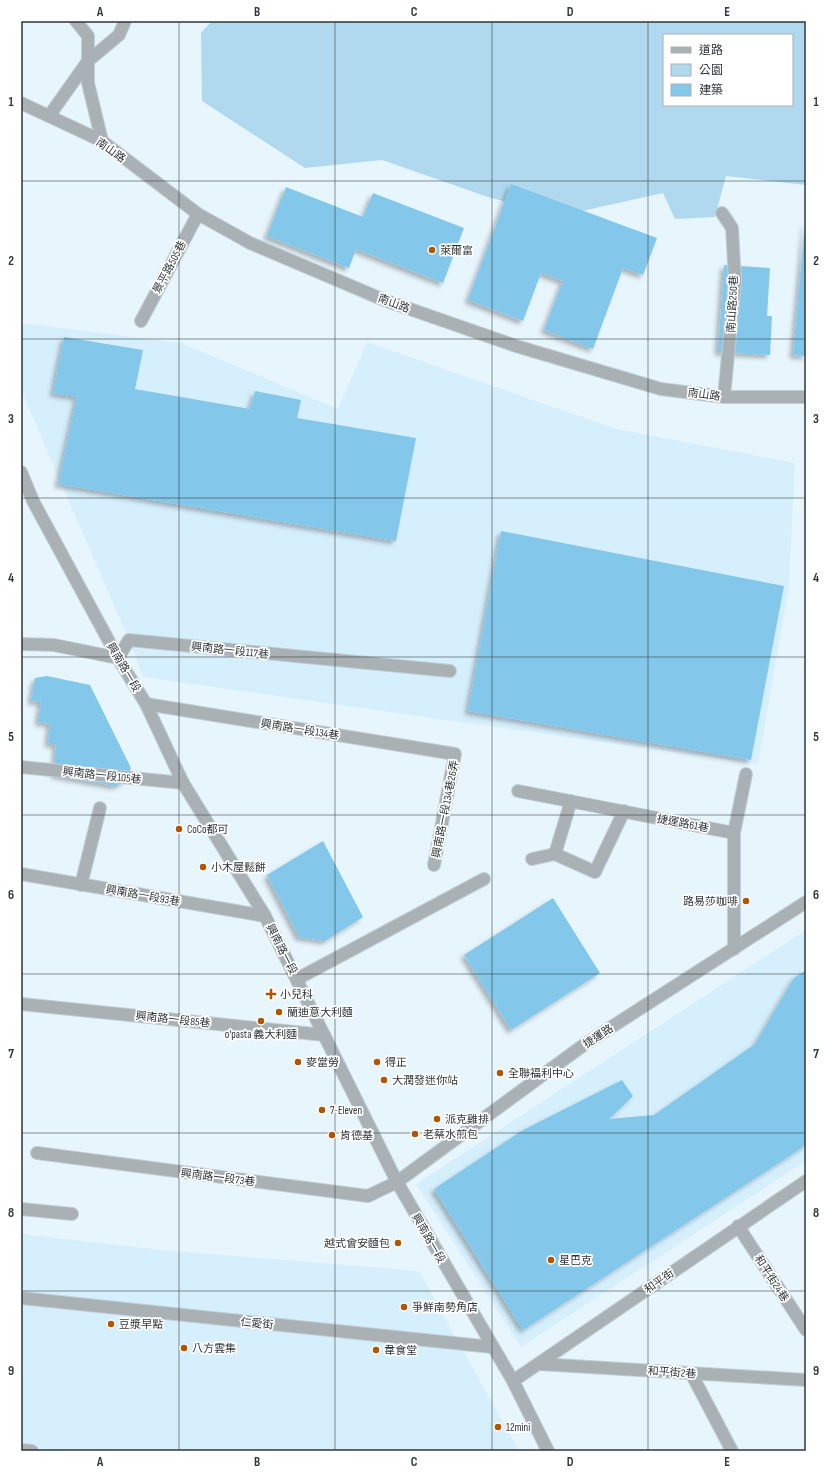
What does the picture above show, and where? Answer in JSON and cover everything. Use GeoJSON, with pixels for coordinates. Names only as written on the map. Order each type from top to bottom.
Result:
{"type":"FeatureCollection","features":[{"type":"Feature","properties":{"kind":"street"},"geometry":{"type":"LineString","coordinates":[[76,21],[88,36],[88,82],[102,142]]}},
{"type":"Feature","properties":{"kind":"street"},"geometry":{"type":"LineString","coordinates":[[49,116],[88,61],[119,35],[124,21]]}},
{"type":"Feature","properties":{"kind":"street","name":"南山路"},"geometry":{"type":"LineString","coordinates":[[21,103],[102,142],[198,214],[250,243],[384,300],[516,346],[661,389],[724,397],[806,397]]}},
{"type":"Feature","properties":{"kind":"street","name":"南山路250巷"},"geometry":{"type":"LineString","coordinates":[[722,213],[732,228],[735,281],[724,397]]}},
{"type":"Feature","properties":{"kind":"street","name":"景平路505巷"},"geometry":{"type":"LineString","coordinates":[[140,321],[198,214]]}},
{"type":"Feature","properties":{"kind":"street","name":"興南路一段"},"geometry":{"type":"LineString","coordinates":[[21,472],[27,501],[146,704],[183,783],[265,916],[397,1182],[513,1381],[548,1451]]}},
{"type":"Feature","properties":{"kind":"street","name":"興南路一段117巷"},"geometry":{"type":"LineString","coordinates":[[118,658],[129,640],[450,671]]}},
{"type":"Feature","properties":{"kind":"street"},"geometry":{"type":"LineString","coordinates":[[21,644],[54,645],[118,658]]}},
{"type":"Feature","properties":{"kind":"street","name":"興南路一段134巷"},"geometry":{"type":"LineString","coordinates":[[146,704],[455,754]]}},
{"type":"Feature","properties":{"kind":"street","name":"興南路一段134巷26弄"},"geometry":{"type":"LineString","coordinates":[[434,865],[455,754]]}},
{"type":"Feature","properties":{"kind":"street","name":"興南路一段105巷"},"geometry":{"type":"LineString","coordinates":[[21,767],[183,783]]}},
{"type":"Feature","properties":{"kind":"street"},"geometry":{"type":"LineString","coordinates":[[734,948],[734,833],[746,774]]}},
{"type":"Feature","properties":{"kind":"street","name":"捷運路61巷"},"geometry":{"type":"LineString","coordinates":[[518,791],[734,833]]}},
{"type":"Feature","properties":{"kind":"street"},"geometry":{"type":"LineString","coordinates":[[556,854],[571,801]]}},
{"type":"Feature","properties":{"kind":"street"},"geometry":{"type":"LineString","coordinates":[[81,885],[100,808]]}},
{"type":"Feature","properties":{"kind":"street"},"geometry":{"type":"LineString","coordinates":[[532,859],[556,854],[595,872],[624,811]]}},
{"type":"Feature","properties":{"kind":"street","name":"興南路一段93巷"},"geometry":{"type":"LineString","coordinates":[[21,874],[265,916]]}},
{"type":"Feature","properties":{"kind":"street"},"geometry":{"type":"LineString","coordinates":[[297,979],[484,879]]}},
{"type":"Feature","properties":{"kind":"street","name":"捷運路"},"geometry":{"type":"LineString","coordinates":[[397,1182],[586,1044],[806,902]]}},
{"type":"Feature","properties":{"kind":"street","name":"興南路一段85巷"},"geometry":{"type":"LineString","coordinates":[[21,1004],[324,1035]]}},
{"type":"Feature","properties":{"kind":"street","name":"興南路一段73巷"},"geometry":{"type":"LineString","coordinates":[[36,1153],[368,1196],[397,1182]]}},
{"type":"Feature","properties":{"kind":"street","name":"和平街"},"geometry":{"type":"LineString","coordinates":[[513,1381],[806,1181]]}},
{"type":"Feature","properties":{"kind":"street"},"geometry":{"type":"LineString","coordinates":[[21,1209],[72,1214]]}},
{"type":"Feature","properties":{"kind":"street","name":"和平街24巷"},"geometry":{"type":"LineString","coordinates":[[738,1226],[806,1330]]}},
{"type":"Feature","properties":{"kind":"street","name":"仁愛街"},"geometry":{"type":"LineString","coordinates":[[21,1298],[492,1347]]}},
{"type":"Feature","properties":{"kind":"street","name":"和平街2巷"},"geometry":{"type":"LineString","coordinates":[[539,1364],[806,1380]]}},
{"type":"Feature","properties":{"kind":"street"},"geometry":{"type":"LineString","coordinates":[[691,1373],[732,1451]]}},
{"type":"Feature","properties":{"kind":"street"},"geometry":{"type":"LineString","coordinates":[[21,1450],[32,1451]]}},
{"type":"Feature","properties":{"kind":"shaded area"},"geometry":{"type":"Polygon","coordinates":[[[21,323],[181,343],[338,409],[367,342],[616,429],[795,463],[789,586],[758,764],[143,677],[129,640],[21,390],[21,323]]]}},
{"type":"Feature","properties":{"kind":"shaded area"},"geometry":{"type":"Polygon","coordinates":[[[806,930],[806,1161],[521,1347],[416,1184],[806,930]]]}},
{"type":"Feature","properties":{"kind":"shaded area"},"geometry":{"type":"Polygon","coordinates":[[[21,1234],[162,1250],[419,1271],[519,1451],[21,1451],[21,1234]]]}},
{"type":"Feature","properties":{"kind":"green space"},"geometry":{"type":"Polygon","coordinates":[[[212,21],[806,21],[806,185],[726,176],[715,217],[675,219],[663,193],[564,215],[491,198],[382,160],[305,168],[202,101],[201,33],[212,21]]]}},
{"type":"Feature","properties":{"kind":"building"},"geometry":{"type":"Polygon","coordinates":[[[511,184],[657,238],[643,275],[623,268],[593,349],[544,330],[563,281],[541,273],[523,321],[468,300],[511,184]]]}},
{"type":"Feature","properties":{"kind":"building"},"geometry":{"type":"Polygon","coordinates":[[[286,187],[363,217],[373,193],[464,228],[443,283],[356,249],[349,268],[267,236],[286,187]]]}},
{"type":"Feature","properties":{"kind":"building"},"geometry":{"type":"Polygon","coordinates":[[[806,223],[806,356],[793,355],[806,223]]]}},
{"type":"Feature","properties":{"kind":"building"},"geometry":{"type":"Polygon","coordinates":[[[724,265],[770,268],[767,316],[772,316],[770,355],[718,352],[724,265]]]}},
{"type":"Feature","properties":{"kind":"building"},"geometry":{"type":"Polygon","coordinates":[[[64,337],[143,350],[135,389],[250,409],[255,391],[301,400],[297,418],[416,438],[396,541],[58,484],[77,397],[53,393],[64,337]]]}},
{"type":"Feature","properties":{"kind":"building"},"geometry":{"type":"Polygon","coordinates":[[[501,531],[784,586],[751,760],[468,711],[501,531]]]}},
{"type":"Feature","properties":{"kind":"building"},"geometry":{"type":"Polygon","coordinates":[[[47,676],[90,685],[131,768],[125,781],[116,786],[54,775],[56,745],[48,743],[50,724],[38,722],[41,702],[31,701],[35,678],[47,676]]]}},
{"type":"Feature","properties":{"kind":"building"},"geometry":{"type":"Polygon","coordinates":[[[323,841],[363,917],[325,941],[299,937],[267,875],[323,841]]]}},
{"type":"Feature","properties":{"kind":"building"},"geometry":{"type":"Polygon","coordinates":[[[553,898],[600,973],[511,1030],[464,955],[553,898]]]}},
{"type":"Feature","properties":{"kind":"building"},"geometry":{"type":"Polygon","coordinates":[[[806,970],[806,1145],[523,1330],[434,1189],[523,1130],[622,1080],[633,1096],[609,1119],[654,1115],[755,1044],[794,978],[806,970]]]}},
{"type":"Feature","properties":{"kind":"place","name":"萊爾富"},"geometry":{"type":"Point","coordinates":[432,250]}},
{"type":"Feature","properties":{"kind":"place","name":"CoCo都可"},"geometry":{"type":"Point","coordinates":[179,829]}},
{"type":"Feature","properties":{"kind":"place","name":"小木屋鬆餅"},"geometry":{"type":"Point","coordinates":[203,867]}},
{"type":"Feature","properties":{"kind":"place","name":"路易莎咖啡"},"geometry":{"type":"Point","coordinates":[746,901]}},
{"type":"Feature","properties":{"kind":"place","name":"小兒科"},"geometry":{"type":"Point","coordinates":[271,994]}},
{"type":"Feature","properties":{"kind":"place","name":"蘭迪意大利麵"},"geometry":{"type":"Point","coordinates":[279,1012]}},
{"type":"Feature","properties":{"kind":"place","name":"o'pasta 義大利麵"},"geometry":{"type":"Point","coordinates":[261,1021]}},
{"type":"Feature","properties":{"kind":"place","name":"麥當勞"},"geometry":{"type":"Point","coordinates":[298,1062]}},
{"type":"Feature","properties":{"kind":"place","name":"得正"},"geometry":{"type":"Point","coordinates":[377,1062]}},
{"type":"Feature","properties":{"kind":"place","name":"全聯福利中心"},"geometry":{"type":"Point","coordinates":[500,1073]}},
{"type":"Feature","properties":{"kind":"place","name":"大潤發迷你站"},"geometry":{"type":"Point","coordinates":[384,1080]}},
{"type":"Feature","properties":{"kind":"place","name":"7-Eleven"},"geometry":{"type":"Point","coordinates":[322,1110]}},
{"type":"Feature","properties":{"kind":"place","name":"派克雞排"},"geometry":{"type":"Point","coordinates":[437,1119]}},
{"type":"Feature","properties":{"kind":"place","name":"老蔡水煎包"},"geometry":{"type":"Point","coordinates":[415,1134]}},
{"type":"Feature","properties":{"kind":"place","name":"肯德基"},"geometry":{"type":"Point","coordinates":[332,1135]}},
{"type":"Feature","properties":{"kind":"place","name":"越式會安麵包"},"geometry":{"type":"Point","coordinates":[398,1243]}},
{"type":"Feature","properties":{"kind":"place","name":"星巴克"},"geometry":{"type":"Point","coordinates":[551,1260]}},
{"type":"Feature","properties":{"kind":"place","name":"爭鮮南勢角店"},"geometry":{"type":"Point","coordinates":[404,1307]}},
{"type":"Feature","properties":{"kind":"place","name":"豆漿早點"},"geometry":{"type":"Point","coordinates":[111,1324]}},
{"type":"Feature","properties":{"kind":"place","name":"八方雲集"},"geometry":{"type":"Point","coordinates":[184,1348]}},
{"type":"Feature","properties":{"kind":"place","name":"韋食堂"},"geometry":{"type":"Point","coordinates":[376,1350]}},
{"type":"Feature","properties":{"kind":"place","name":"12mini"},"geometry":{"type":"Point","coordinates":[498,1427]}}]}
